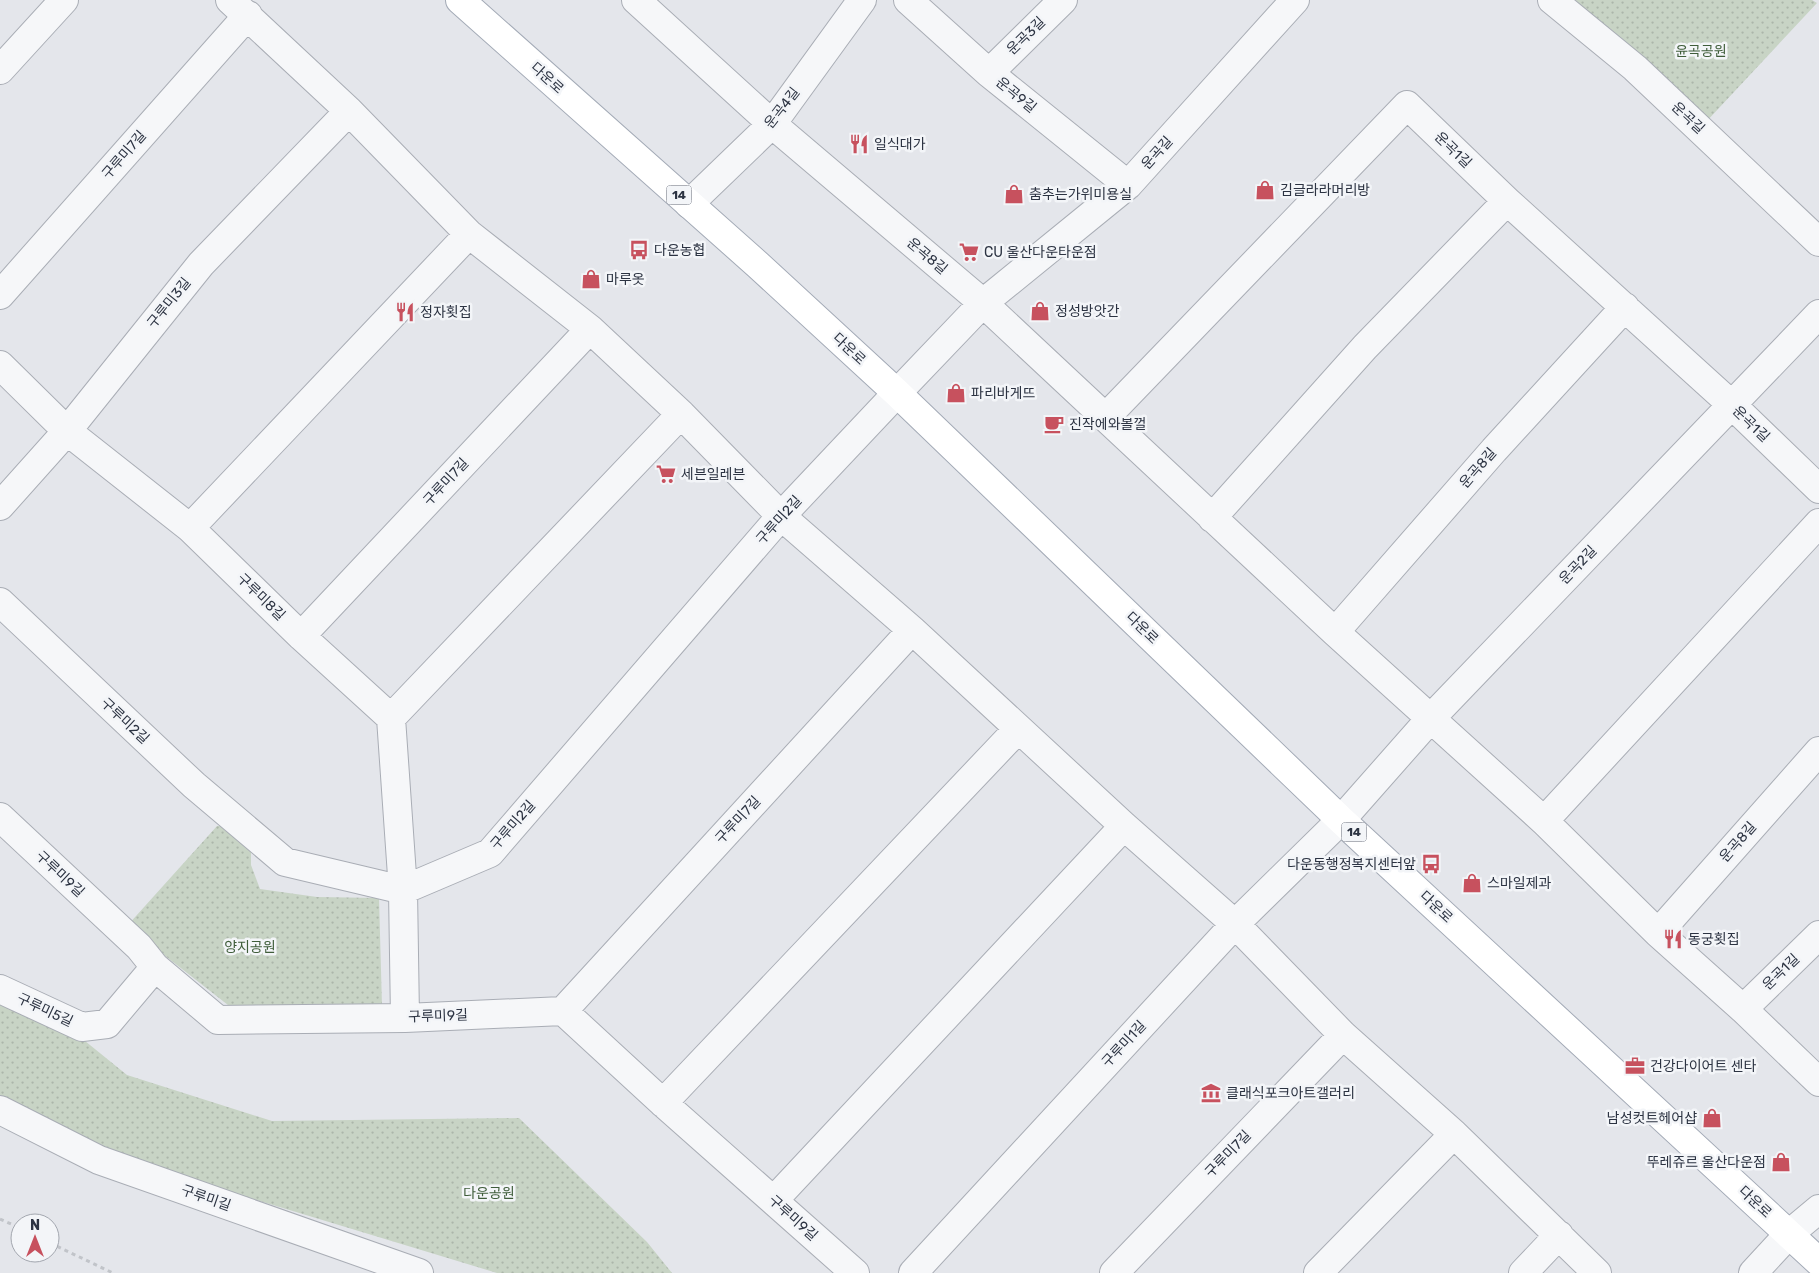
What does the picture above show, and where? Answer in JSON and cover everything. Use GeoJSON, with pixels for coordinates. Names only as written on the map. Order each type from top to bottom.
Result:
{"type":"FeatureCollection","features":[{"type":"Feature","properties":{"kind":"main road","name":"다운로"},"geometry":{"type":"LineString","coordinates":[[465,2],[897,393],[1342,820],[1819,1262]]}},
{"type":"Feature","properties":{"kind":"street"},"geometry":{"type":"LineString","coordinates":[[0,70],[64,0]]}},
{"type":"Feature","properties":{"kind":"street","name":"운곡8길"},"geometry":{"type":"LineString","coordinates":[[636,0],[772,124],[982,303],[1335,632],[1544,821],[1658,933],[1743,1009],[1819,1082]]}},
{"type":"Feature","properties":{"kind":"street","name":"운곡4길"},"geometry":{"type":"LineString","coordinates":[[689,204],[772,124],[862,0]]}},
{"type":"Feature","properties":{"kind":"street","name":"운곡9길"},"geometry":{"type":"LineString","coordinates":[[908,0],[989,73],[1128,185]]}},
{"type":"Feature","properties":{"kind":"street","name":"운곡3길"},"geometry":{"type":"LineString","coordinates":[[989,73],[1063,0]]}},
{"type":"Feature","properties":{"kind":"street","name":"운곡길"},"geometry":{"type":"LineString","coordinates":[[897,393],[982,303],[1128,185],[1295,0]]}},
{"type":"Feature","properties":{"kind":"street","name":"운곡길"},"geometry":{"type":"LineString","coordinates":[[1552,0],[1635,68],[1819,242]]}},
{"type":"Feature","properties":{"kind":"street","name":"구루미7길"},"geometry":{"type":"LineString","coordinates":[[0,296],[239,8],[349,111],[470,234],[590,329],[681,414],[781,516],[912,630],[1124,826],[1235,924],[1343,1035],[1454,1134],[1597,1273]]}},
{"type":"Feature","properties":{"kind":"street","name":"운곡1길"},"geometry":{"type":"LineString","coordinates":[[1106,418],[1407,105],[1507,201],[1732,405],[1819,489]]}},
{"type":"Feature","properties":{"kind":"street","name":"구루미3길"},"geometry":{"type":"LineString","coordinates":[[0,506],[67,431],[201,264],[349,111]]}},
{"type":"Feature","properties":{"kind":"street"},"geometry":{"type":"LineString","coordinates":[[1212,518],[1366,347],[1507,201]]}},
{"type":"Feature","properties":{"kind":"street"},"geometry":{"type":"LineString","coordinates":[[190,528],[470,234]]}},
{"type":"Feature","properties":{"kind":"street","name":"운곡8길"},"geometry":{"type":"LineString","coordinates":[[1335,632],[1494,450],[1625,307]]}},
{"type":"Feature","properties":{"kind":"street","name":"운곡2길"},"geometry":{"type":"LineString","coordinates":[[1342,820],[1431,718],[1819,314]]}},
{"type":"Feature","properties":{"kind":"street","name":"구루미7길"},"geometry":{"type":"LineString","coordinates":[[301,636],[590,329]]}},
{"type":"Feature","properties":{"kind":"street","name":"구루미8길"},"geometry":{"type":"LineString","coordinates":[[0,365],[67,431],[190,528],[301,636],[391,718]]}},
{"type":"Feature","properties":{"kind":"street","name":"구루미2길"},"geometry":{"type":"LineString","coordinates":[[0,602],[194,786],[285,862],[403,890],[490,853],[781,516],[897,393]]}},
{"type":"Feature","properties":{"kind":"street"},"geometry":{"type":"LineString","coordinates":[[405,1018],[403,890],[391,718],[681,414]]}},
{"type":"Feature","properties":{"kind":"street"},"geometry":{"type":"LineString","coordinates":[[1544,821],[1819,523]]}},
{"type":"Feature","properties":{"kind":"street","name":"구루미7길"},"geometry":{"type":"LineString","coordinates":[[563,1011],[912,630]]}},
{"type":"Feature","properties":{"kind":"street"},"geometry":{"type":"LineString","coordinates":[[663,1103],[1018,729]]}},
{"type":"Feature","properties":{"kind":"street","name":"운곡8길"},"geometry":{"type":"LineString","coordinates":[[1658,933],[1819,751]]}},
{"type":"Feature","properties":{"kind":"street","name":"구루미9길"},"geometry":{"type":"LineString","coordinates":[[0,817],[139,947],[155,968],[218,1020],[405,1018],[563,1011],[663,1103],[855,1273]]}},
{"type":"Feature","properties":{"kind":"street","name":"구루미1길"},"geometry":{"type":"LineString","coordinates":[[913,1273],[1235,924],[1342,820]]}},
{"type":"Feature","properties":{"kind":"street"},"geometry":{"type":"LineString","coordinates":[[774,1200],[1124,826]]}},
{"type":"Feature","properties":{"kind":"street","name":"운곡1길"},"geometry":{"type":"LineString","coordinates":[[1743,1009],[1819,935]]}},
{"type":"Feature","properties":{"kind":"street","name":"구루미5길"},"geometry":{"type":"LineString","coordinates":[[0,989],[82,1027],[107,1024],[155,968]]}},
{"type":"Feature","properties":{"kind":"street","name":"구루미7길"},"geometry":{"type":"LineString","coordinates":[[1114,1273],[1343,1035]]}},
{"type":"Feature","properties":{"kind":"street","name":"구루미길"},"geometry":{"type":"LineString","coordinates":[[0,1110],[98,1160],[419,1273]]}},
{"type":"Feature","properties":{"kind":"street"},"geometry":{"type":"LineString","coordinates":[[1318,1273],[1454,1134]]}},
{"type":"Feature","properties":{"kind":"street"},"geometry":{"type":"LineString","coordinates":[[1753,1273],[1789,1234],[1819,1209]]}},
{"type":"Feature","properties":{"kind":"street"},"geometry":{"type":"LineString","coordinates":[[1523,1273],[1559,1235]]}},
{"type":"Feature","properties":{"kind":"path"},"geometry":{"type":"LineString","coordinates":[[60,1248],[113,1273]]}},
{"type":"Feature","properties":{"kind":"green space","name":"윤곡공원"},"geometry":{"type":"Polygon","coordinates":[[[1568,0],[1812,0],[1817,3],[1705,123],[1568,0]]]}},
{"type":"Feature","properties":{"kind":"green space","name":"양지공원"},"geometry":{"type":"Polygon","coordinates":[[[238,825],[251,839],[251,865],[260,889],[317,897],[379,898],[382,1006],[228,1005],[127,926],[217,826],[238,825]]]}},
{"type":"Feature","properties":{"kind":"green space","name":"다운공원"},"geometry":{"type":"Polygon","coordinates":[[[0,986],[48,1011],[127,1075],[272,1121],[519,1118],[647,1242],[672,1273],[497,1273],[59,1140],[0,1110],[0,986]]]}},
{"type":"Feature","properties":{"kind":"place","name":"일식대가"},"geometry":{"type":"Point","coordinates":[859,144]}},
{"type":"Feature","properties":{"kind":"place","name":"김글라라머리방"},"geometry":{"type":"Point","coordinates":[1265,190]}},
{"type":"Feature","properties":{"kind":"place","name":"춤추는가위미용실"},"geometry":{"type":"Point","coordinates":[1014,194]}},
{"type":"Feature","properties":{"kind":"place","name":"다운농협"},"geometry":{"type":"Point","coordinates":[639,250]}},
{"type":"Feature","properties":{"kind":"place","name":"CU 울산다운타운점"},"geometry":{"type":"Point","coordinates":[969,252]}},
{"type":"Feature","properties":{"kind":"place","name":"마루옷"},"geometry":{"type":"Point","coordinates":[591,279]}},
{"type":"Feature","properties":{"kind":"place","name":"정성방앗간"},"geometry":{"type":"Point","coordinates":[1040,311]}},
{"type":"Feature","properties":{"kind":"place","name":"정자횟집"},"geometry":{"type":"Point","coordinates":[405,312]}},
{"type":"Feature","properties":{"kind":"place","name":"파리바게뜨"},"geometry":{"type":"Point","coordinates":[956,393]}},
{"type":"Feature","properties":{"kind":"place","name":"진작에와볼껄"},"geometry":{"type":"Point","coordinates":[1054,424]}},
{"type":"Feature","properties":{"kind":"place","name":"세븐일레븐"},"geometry":{"type":"Point","coordinates":[666,474]}},
{"type":"Feature","properties":{"kind":"place","name":"다운동행정복지센터앞"},"geometry":{"type":"Point","coordinates":[1431,864]}},
{"type":"Feature","properties":{"kind":"place","name":"스마일제과"},"geometry":{"type":"Point","coordinates":[1472,883]}},
{"type":"Feature","properties":{"kind":"place","name":"동궁횟집"},"geometry":{"type":"Point","coordinates":[1673,939]}},
{"type":"Feature","properties":{"kind":"place","name":"건강다이어트 센타"},"geometry":{"type":"Point","coordinates":[1635,1066]}},
{"type":"Feature","properties":{"kind":"place","name":"클래식포크아트갤러리"},"geometry":{"type":"Point","coordinates":[1211,1093]}},
{"type":"Feature","properties":{"kind":"place","name":"남성컷트헤어샵"},"geometry":{"type":"Point","coordinates":[1712,1118]}},
{"type":"Feature","properties":{"kind":"place","name":"뚜레쥬르 울산다운점"},"geometry":{"type":"Point","coordinates":[1781,1162]}}]}
